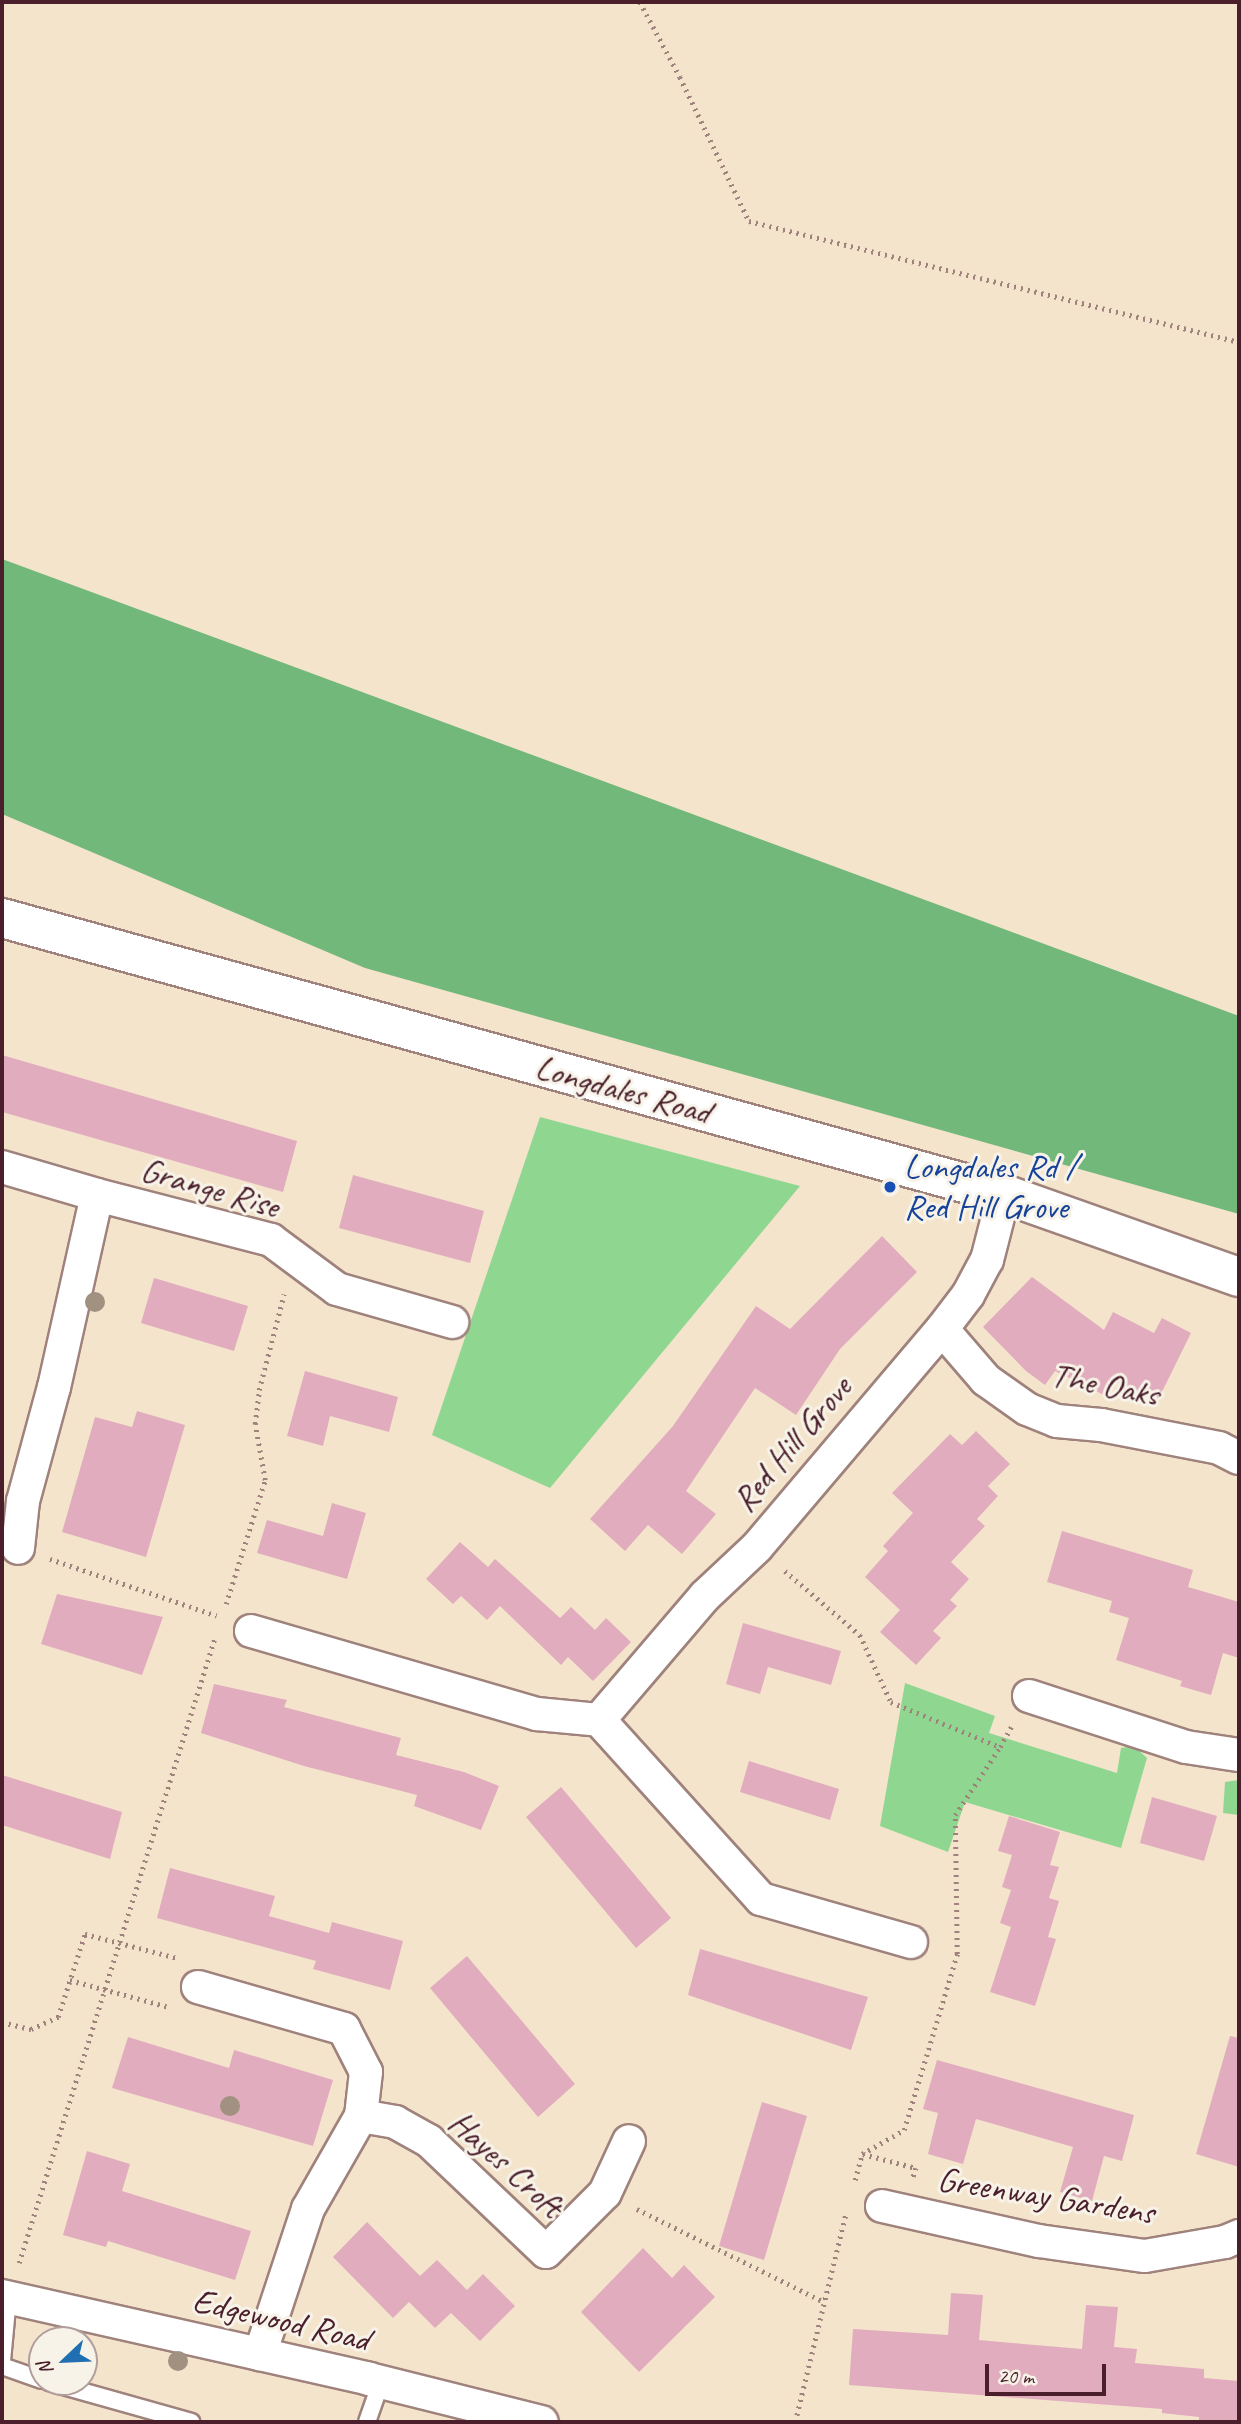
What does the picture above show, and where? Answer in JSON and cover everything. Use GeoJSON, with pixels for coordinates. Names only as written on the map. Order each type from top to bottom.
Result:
{"type":"FeatureCollection","features":[{"type":"Feature","properties":{"kind":"street","name":"Longdales Road"},"geometry":{"type":"LineString","coordinates":[[2,918],[1004,1194],[1239,1277]]}},
{"type":"Feature","properties":{"kind":"street","name":"Grange Rise"},"geometry":{"type":"LineString","coordinates":[[2,1167],[97,1195],[271,1240],[337,1289],[452,1322]]}},
{"type":"Feature","properties":{"kind":"street","name":"Red Hill Grove"},"geometry":{"type":"LineString","coordinates":[[599,1720],[705,1596],[757,1547],[942,1329],[968,1295],[987,1260],[1004,1194]]}},
{"type":"Feature","properties":{"kind":"street","name":"Grange Rise"},"geometry":{"type":"LineString","coordinates":[[18,1548],[23,1502],[54,1387],[97,1195]]}},
{"type":"Feature","properties":{"kind":"street","name":"The Oaks"},"geometry":{"type":"LineString","coordinates":[[942,1329],[986,1380],[1027,1409],[1057,1421],[1101,1425],[1219,1448],[1239,1458]]}},
{"type":"Feature","properties":{"kind":"street"},"geometry":{"type":"LineString","coordinates":[[251,1631],[537,1714],[599,1720],[761,1899],[911,1942]]}},
{"type":"Feature","properties":{"kind":"street"},"geometry":{"type":"LineString","coordinates":[[1029,1696],[1186,1747],[1239,1755]]}},
{"type":"Feature","properties":{"kind":"street"},"geometry":{"type":"LineString","coordinates":[[189,1999],[344,2029],[366,2072],[361,2116],[308,2209],[260,2354]]}},
{"type":"Feature","properties":{"kind":"street","name":"Hayes Croft"},"geometry":{"type":"LineString","coordinates":[[361,2116],[396,2122],[429,2141],[546,2252],[605,2193],[629,2141]]}},
{"type":"Feature","properties":{"kind":"street","name":"Greenway Gardens"},"geometry":{"type":"LineString","coordinates":[[882,2206],[1039,2241],[1145,2256],[1225,2242],[1239,2236]]}},
{"type":"Feature","properties":{"kind":"street","name":"Edgewood Road"},"geometry":{"type":"LineString","coordinates":[[5,2297],[260,2354],[542,2422]]}},
{"type":"Feature","properties":{"kind":"lane"},"geometry":{"type":"LineString","coordinates":[[5,2297],[2,2363],[28,2374]]}},
{"type":"Feature","properties":{"kind":"lane"},"geometry":{"type":"LineString","coordinates":[[367,2422],[380,2382]]}},
{"type":"Feature","properties":{"kind":"lane"},"geometry":{"type":"LineString","coordinates":[[98,2396],[191,2422]]}},
{"type":"Feature","properties":{"kind":"path"},"geometry":{"type":"LineString","coordinates":[[640,2],[680,77],[749,221],[1239,342]]}},
{"type":"Feature","properties":{"kind":"path"},"geometry":{"type":"LineString","coordinates":[[225,1605],[265,1480],[255,1424],[259,1390],[293,1256]]}},
{"type":"Feature","properties":{"kind":"path"},"geometry":{"type":"LineString","coordinates":[[757,1547],[860,1635],[891,1702],[1000,1747]]}},
{"type":"Feature","properties":{"kind":"path"},"geometry":{"type":"LineString","coordinates":[[5,2297],[222,1618],[18,1548]]}},
{"type":"Feature","properties":{"kind":"path"},"geometry":{"type":"LineString","coordinates":[[852,2190],[862,2154],[904,2130],[957,1954],[955,1815],[1000,1747],[1029,1696]]}},
{"type":"Feature","properties":{"kind":"path"},"geometry":{"type":"LineString","coordinates":[[2,2022],[31,2029],[58,2017],[70,1980],[85,1934],[206,1966],[189,1999],[105,1990],[70,1980]]}},
{"type":"Feature","properties":{"kind":"path"},"geometry":{"type":"LineString","coordinates":[[605,2193],[824,2302]]}},
{"type":"Feature","properties":{"kind":"path"},"geometry":{"type":"LineString","coordinates":[[795,2422],[849,2202]]}},
{"type":"Feature","properties":{"kind":"green space"},"geometry":{"type":"Polygon","coordinates":[[[2,559],[1239,1016],[1239,1214],[365,968],[2,814],[2,559]]]}},
{"type":"Feature","properties":{"kind":"green space"},"geometry":{"type":"Polygon","coordinates":[[[540,1117],[800,1186],[550,1488],[432,1435],[540,1117]]]}},
{"type":"Feature","properties":{"kind":"green space"},"geometry":{"type":"Polygon","coordinates":[[[905,1683],[995,1716],[989,1733],[1117,1773],[1121,1748],[1134,1746],[1147,1758],[1121,1848],[965,1802],[948,1852],[880,1826],[905,1683]]]}},
{"type":"Feature","properties":{"kind":"green space"},"geometry":{"type":"Polygon","coordinates":[[[1239,1780],[1239,1815],[1223,1813],[1225,1782],[1239,1780]]]}},
{"type":"Feature","properties":{"kind":"building"},"geometry":{"type":"Polygon","coordinates":[[[2,1055],[297,1141],[283,1192],[2,1112],[2,1055]]]}},
{"type":"Feature","properties":{"kind":"building"},"geometry":{"type":"Polygon","coordinates":[[[353,1175],[484,1211],[470,1263],[339,1228],[353,1175]]]}},
{"type":"Feature","properties":{"kind":"building"},"geometry":{"type":"Polygon","coordinates":[[[882,1236],[917,1272],[840,1349],[796,1415],[755,1388],[686,1491],[716,1514],[682,1554],[648,1525],[625,1551],[590,1519],[673,1426],[756,1306],[790,1329],[882,1236]]]}},
{"type":"Feature","properties":{"kind":"building"},"geometry":{"type":"Polygon","coordinates":[[[1032,1277],[1104,1330],[1113,1312],[1154,1333],[1162,1318],[1191,1333],[1157,1402],[1112,1380],[1104,1395],[1055,1371],[1045,1385],[1026,1371],[983,1327],[1032,1277]]]}},
{"type":"Feature","properties":{"kind":"building"},"geometry":{"type":"Polygon","coordinates":[[[154,1278],[248,1306],[234,1351],[141,1323],[154,1278]]]}},
{"type":"Feature","properties":{"kind":"building"},"geometry":{"type":"Polygon","coordinates":[[[305,1371],[398,1397],[389,1432],[330,1416],[323,1446],[287,1436],[305,1371]]]}},
{"type":"Feature","properties":{"kind":"building"},"geometry":{"type":"Polygon","coordinates":[[[137,1411],[185,1425],[146,1557],[62,1532],[95,1417],[132,1427],[137,1411]]]}},
{"type":"Feature","properties":{"kind":"building"},"geometry":{"type":"Polygon","coordinates":[[[976,1431],[1010,1464],[988,1486],[998,1496],[977,1519],[985,1526],[951,1562],[969,1579],[950,1600],[957,1606],[933,1631],[941,1638],[916,1665],[880,1632],[900,1610],[865,1577],[888,1551],[883,1546],[913,1513],[892,1493],[950,1434],[962,1445],[976,1431]]]}},
{"type":"Feature","properties":{"kind":"building"},"geometry":{"type":"Polygon","coordinates":[[[332,1503],[366,1513],[347,1579],[257,1553],[267,1520],[323,1536],[332,1503]]]}},
{"type":"Feature","properties":{"kind":"building"},"geometry":{"type":"Polygon","coordinates":[[[1062,1531],[1193,1570],[1188,1587],[1239,1602],[1239,1658],[1223,1653],[1211,1695],[1180,1686],[1182,1681],[1116,1660],[1129,1618],[1109,1612],[1112,1601],[1047,1582],[1062,1531]]]}},
{"type":"Feature","properties":{"kind":"building"},"geometry":{"type":"Polygon","coordinates":[[[460,1542],[488,1567],[495,1559],[560,1618],[571,1607],[595,1630],[606,1618],[631,1642],[593,1681],[568,1657],[561,1665],[500,1606],[487,1620],[461,1596],[453,1604],[426,1579],[460,1542]]]}},
{"type":"Feature","properties":{"kind":"building"},"geometry":{"type":"Polygon","coordinates":[[[57,1594],[163,1617],[142,1675],[41,1644],[57,1594]]]}},
{"type":"Feature","properties":{"kind":"building"},"geometry":{"type":"Polygon","coordinates":[[[743,1623],[841,1651],[831,1685],[768,1667],[760,1694],[726,1684],[743,1623]]]}},
{"type":"Feature","properties":{"kind":"building"},"geometry":{"type":"Polygon","coordinates":[[[214,1684],[287,1700],[284,1707],[401,1738],[396,1755],[464,1772],[499,1786],[481,1830],[414,1806],[417,1795],[304,1766],[201,1733],[214,1684]]]}},
{"type":"Feature","properties":{"kind":"building"},"geometry":{"type":"Polygon","coordinates":[[[749,1761],[839,1789],[830,1820],[740,1792],[749,1761]]]}},
{"type":"Feature","properties":{"kind":"building"},"geometry":{"type":"Polygon","coordinates":[[[2,1775],[122,1812],[110,1859],[2,1825],[2,1775]]]}},
{"type":"Feature","properties":{"kind":"building"},"geometry":{"type":"Polygon","coordinates":[[[561,1787],[671,1918],[636,1948],[526,1817],[561,1787]]]}},
{"type":"Feature","properties":{"kind":"building"},"geometry":{"type":"Polygon","coordinates":[[[1152,1797],[1217,1816],[1204,1861],[1140,1843],[1152,1797]]]}},
{"type":"Feature","properties":{"kind":"building"},"geometry":{"type":"Polygon","coordinates":[[[1009,1816],[1060,1832],[1050,1865],[1059,1867],[1049,1898],[1059,1901],[1048,1937],[1056,1939],[1035,2006],[990,1992],[1011,1927],[1000,1923],[1011,1890],[1002,1887],[1012,1855],[998,1851],[1009,1816]]]}},
{"type":"Feature","properties":{"kind":"building"},"geometry":{"type":"Polygon","coordinates":[[[170,1868],[275,1896],[269,1916],[329,1933],[332,1922],[403,1941],[390,1990],[313,1969],[316,1961],[157,1918],[170,1868]]]}},
{"type":"Feature","properties":{"kind":"building"},"geometry":{"type":"Polygon","coordinates":[[[700,1949],[868,1997],[851,2050],[688,1995],[700,1949]]]}},
{"type":"Feature","properties":{"kind":"building"},"geometry":{"type":"Polygon","coordinates":[[[467,1956],[575,2084],[538,2117],[430,1988],[467,1956]]]}},
{"type":"Feature","properties":{"kind":"building"},"geometry":{"type":"Polygon","coordinates":[[[1230,2036],[1239,2038],[1239,2167],[1196,2154],[1230,2036]]]}},
{"type":"Feature","properties":{"kind":"building"},"geometry":{"type":"Polygon","coordinates":[[[128,2037],[229,2068],[234,2050],[333,2080],[313,2146],[112,2088],[128,2037]]]}},
{"type":"Feature","properties":{"kind":"building"},"geometry":{"type":"Polygon","coordinates":[[[937,2060],[1134,2115],[1122,2161],[1104,2156],[1092,2201],[1060,2192],[1073,2147],[976,2119],[963,2164],[928,2154],[938,2113],[923,2109],[937,2060]]]}},
{"type":"Feature","properties":{"kind":"building"},"geometry":{"type":"Polygon","coordinates":[[[762,2102],[807,2116],[764,2260],[719,2246],[762,2102]]]}},
{"type":"Feature","properties":{"kind":"building"},"geometry":{"type":"Polygon","coordinates":[[[87,2151],[130,2164],[122,2191],[251,2231],[235,2280],[108,2241],[106,2247],[63,2235],[87,2151]]]}},
{"type":"Feature","properties":{"kind":"building"},"geometry":{"type":"Polygon","coordinates":[[[367,2222],[420,2276],[437,2260],[467,2290],[483,2274],[515,2306],[480,2341],[451,2313],[435,2328],[409,2302],[393,2318],[333,2257],[367,2222]]]}},
{"type":"Feature","properties":{"kind":"building"},"geometry":{"type":"Polygon","coordinates":[[[643,2248],[672,2278],[684,2265],[715,2297],[639,2372],[581,2312],[643,2248]]]}},
{"type":"Feature","properties":{"kind":"building"},"geometry":{"type":"Polygon","coordinates":[[[951,2293],[983,2295],[979,2340],[1082,2349],[1086,2305],[1118,2307],[1114,2347],[1137,2349],[1135,2363],[1204,2369],[1204,2378],[1239,2381],[1239,2422],[1199,2422],[1199,2417],[1162,2413],[1162,2409],[849,2385],[853,2329],[948,2335],[951,2293]]]}},
{"type":"Feature","properties":{"kind":"place","name":"Longdales Rd / Red Hill Grove"},"geometry":{"type":"Point","coordinates":[890,1187]}}]}
